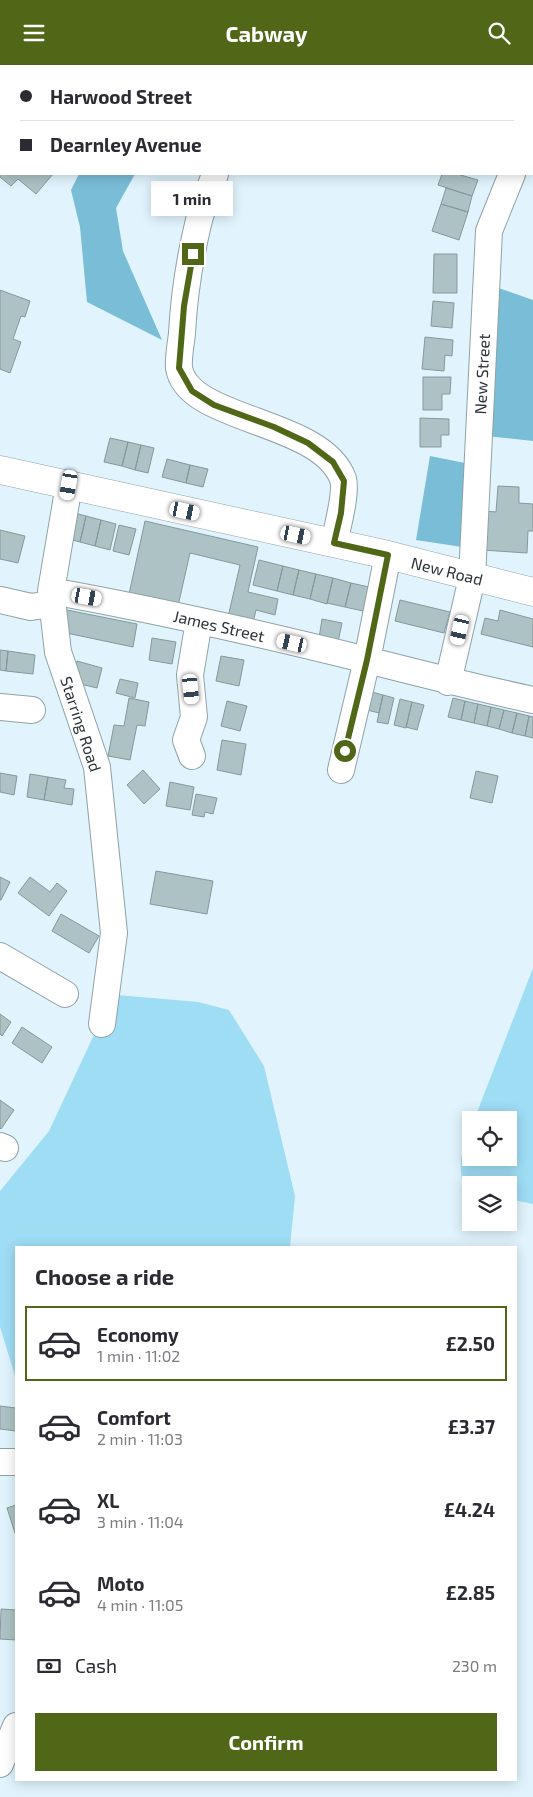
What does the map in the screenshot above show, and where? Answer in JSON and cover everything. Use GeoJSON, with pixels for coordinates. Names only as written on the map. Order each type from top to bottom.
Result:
{"type":"FeatureCollection","features":[{"type":"Feature","properties":{"kind":"highway","name":"New Road"},"geometry":{"type":"LineString","coordinates":[[0,470],[388,555],[533,591]]}},
{"type":"Feature","properties":{"kind":"street"},"geometry":{"type":"LineString","coordinates":[[215,175],[199,220],[184,306],[179,368],[192,391],[214,405],[274,427],[308,443],[333,462],[344,481],[341,513],[334,543]]}},
{"type":"Feature","properties":{"kind":"street","name":"New Street"},"geometry":{"type":"LineString","coordinates":[[448,682],[472,577],[489,231],[512,175]]}},
{"type":"Feature","properties":{"kind":"street","name":"Starring Road"},"geometry":{"type":"LineString","coordinates":[[69,485],[51,598],[58,652],[98,767],[114,933],[102,1024]]}},
{"type":"Feature","properties":{"kind":"street"},"geometry":{"type":"LineString","coordinates":[[341,770],[367,660],[388,555]]}},
{"type":"Feature","properties":{"kind":"street","name":"James Street"},"geometry":{"type":"LineString","coordinates":[[0,600],[31,607],[51,598],[124,604],[367,660],[448,682],[533,700]]}},
{"type":"Feature","properties":{"kind":"street"},"geometry":{"type":"LineString","coordinates":[[192,756],[186,740],[194,717],[190,675],[199,621]]}},
{"type":"Feature","properties":{"kind":"street"},"geometry":{"type":"LineString","coordinates":[[0,707],[32,710]]}},
{"type":"Feature","properties":{"kind":"street"},"geometry":{"type":"LineString","coordinates":[[0,956],[65,994]]}},
{"type":"Feature","properties":{"kind":"street"},"geometry":{"type":"LineString","coordinates":[[0,1462],[15,1463]]}},
{"type":"Feature","properties":{"kind":"street"},"geometry":{"type":"LineString","coordinates":[[0,1764],[15,1728]]}},
{"type":"Feature","properties":{"kind":"shaded area"},"geometry":{"type":"Polygon","coordinates":[[[78,175],[134,175],[116,208],[123,251],[162,340],[87,302],[80,227],[71,190],[78,175]]]}},
{"type":"Feature","properties":{"kind":"shaded area"},"geometry":{"type":"Polygon","coordinates":[[[496,287],[533,300],[533,441],[486,436],[496,287]]]}},
{"type":"Feature","properties":{"kind":"shaded area"},"geometry":{"type":"Polygon","coordinates":[[[430,456],[465,463],[462,547],[416,540],[430,456]]]}},
{"type":"Feature","properties":{"kind":"shaded area"},"geometry":{"type":"Polygon","coordinates":[[[533,968],[533,1204],[517,1201],[517,1176],[462,1176],[462,1180],[461,1164],[462,1157],[462,1166],[517,1166],[517,1111],[477,1111],[533,968]]]}},
{"type":"Feature","properties":{"kind":"shaded area"},"geometry":{"type":"Polygon","coordinates":[[[118,995],[198,1002],[229,1010],[264,1066],[295,1196],[290,1246],[15,1246],[15,1376],[0,1327],[0,1191],[49,1131],[92,1039],[118,995]]]}},
{"type":"Feature","properties":{"kind":"building"},"geometry":{"type":"Polygon","coordinates":[[[0,175],[52,175],[36,194],[18,179],[11,186],[0,175]]]}},
{"type":"Feature","properties":{"kind":"building"},"geometry":{"type":"Polygon","coordinates":[[[442,175],[460,175],[478,180],[472,196],[438,185],[442,175]]]}},
{"type":"Feature","properties":{"kind":"building"},"geometry":{"type":"Polygon","coordinates":[[[446,188],[472,196],[468,212],[441,204],[446,188]]]}},
{"type":"Feature","properties":{"kind":"building"},"geometry":{"type":"Polygon","coordinates":[[[441,204],[468,212],[459,240],[432,231],[441,204]]]}},
{"type":"Feature","properties":{"kind":"building"},"geometry":{"type":"Polygon","coordinates":[[[434,254],[457,254],[457,293],[433,293],[434,254]]]}},
{"type":"Feature","properties":{"kind":"building"},"geometry":{"type":"Polygon","coordinates":[[[0,290],[30,301],[25,317],[21,316],[13,339],[21,342],[10,373],[0,369],[0,290]]]}},
{"type":"Feature","properties":{"kind":"building"},"geometry":{"type":"Polygon","coordinates":[[[433,301],[454,303],[452,328],[431,326],[433,301]]]}},
{"type":"Feature","properties":{"kind":"building"},"geometry":{"type":"Polygon","coordinates":[[[425,337],[453,340],[452,356],[445,355],[444,371],[422,369],[425,337]]]}},
{"type":"Feature","properties":{"kind":"building"},"geometry":{"type":"Polygon","coordinates":[[[423,377],[451,377],[450,394],[442,394],[442,410],[423,410],[423,377]]]}},
{"type":"Feature","properties":{"kind":"building"},"geometry":{"type":"Polygon","coordinates":[[[420,418],[449,419],[449,435],[441,435],[441,447],[420,447],[420,418]]]}},
{"type":"Feature","properties":{"kind":"building"},"geometry":{"type":"Polygon","coordinates":[[[110,438],[128,442],[122,466],[104,462],[110,438]]]}},
{"type":"Feature","properties":{"kind":"building"},"geometry":{"type":"Polygon","coordinates":[[[128,442],[141,445],[135,470],[122,466],[128,442]]]}},
{"type":"Feature","properties":{"kind":"building"},"geometry":{"type":"Polygon","coordinates":[[[141,445],[154,448],[148,473],[135,470],[141,445]]]}},
{"type":"Feature","properties":{"kind":"building"},"geometry":{"type":"Polygon","coordinates":[[[167,459],[190,465],[186,483],[162,477],[167,459]]]}},
{"type":"Feature","properties":{"kind":"building"},"geometry":{"type":"Polygon","coordinates":[[[190,465],[208,469],[203,487],[186,483],[190,465]]]}},
{"type":"Feature","properties":{"kind":"building"},"geometry":{"type":"Polygon","coordinates":[[[498,486],[519,487],[519,503],[533,504],[533,531],[528,531],[527,553],[482,550],[484,511],[496,512],[498,486]]]}},
{"type":"Feature","properties":{"kind":"building"},"geometry":{"type":"Polygon","coordinates":[[[71,512],[86,516],[80,542],[65,538],[71,512]]]}},
{"type":"Feature","properties":{"kind":"building"},"geometry":{"type":"Polygon","coordinates":[[[86,516],[101,520],[95,546],[80,542],[86,516]]]}},
{"type":"Feature","properties":{"kind":"building"},"geometry":{"type":"Polygon","coordinates":[[[101,520],[116,524],[110,550],[95,546],[101,520]]]}},
{"type":"Feature","properties":{"kind":"building"},"geometry":{"type":"Polygon","coordinates":[[[145,521],[258,547],[248,592],[278,599],[275,615],[256,610],[253,623],[228,617],[240,565],[190,553],[178,606],[129,594],[145,521]]]}},
{"type":"Feature","properties":{"kind":"building"},"geometry":{"type":"Polygon","coordinates":[[[119,525],[136,529],[129,555],[113,551],[119,525]]]}},
{"type":"Feature","properties":{"kind":"building"},"geometry":{"type":"Polygon","coordinates":[[[0,530],[25,536],[18,563],[0,559],[0,530]]]}},
{"type":"Feature","properties":{"kind":"building"},"geometry":{"type":"Polygon","coordinates":[[[259,560],[283,566],[277,591],[253,585],[259,560]]]}},
{"type":"Feature","properties":{"kind":"building"},"geometry":{"type":"Polygon","coordinates":[[[283,566],[299,570],[293,595],[277,591],[283,566]]]}},
{"type":"Feature","properties":{"kind":"building"},"geometry":{"type":"Polygon","coordinates":[[[299,570],[316,574],[310,599],[293,595],[299,570]]]}},
{"type":"Feature","properties":{"kind":"building"},"geometry":{"type":"Polygon","coordinates":[[[316,574],[333,578],[327,604],[310,599],[316,574]]]}},
{"type":"Feature","properties":{"kind":"building"},"geometry":{"type":"Polygon","coordinates":[[[333,578],[351,583],[345,607],[327,603],[333,578]]]}},
{"type":"Feature","properties":{"kind":"building"},"geometry":{"type":"Polygon","coordinates":[[[351,583],[369,587],[363,611],[345,607],[351,583]]]}},
{"type":"Feature","properties":{"kind":"building"},"geometry":{"type":"Polygon","coordinates":[[[400,600],[450,612],[444,633],[395,621],[400,600]]]}},
{"type":"Feature","properties":{"kind":"building"},"geometry":{"type":"Polygon","coordinates":[[[62,609],[137,624],[133,647],[57,631],[62,609]]]}},
{"type":"Feature","properties":{"kind":"building"},"geometry":{"type":"Polygon","coordinates":[[[500,610],[533,619],[533,647],[481,634],[485,618],[498,621],[500,610]]]}},
{"type":"Feature","properties":{"kind":"building"},"geometry":{"type":"Polygon","coordinates":[[[322,619],[342,623],[338,642],[319,638],[322,619]]]}},
{"type":"Feature","properties":{"kind":"building"},"geometry":{"type":"Polygon","coordinates":[[[152,638],[176,642],[172,664],[149,660],[152,638]]]}},
{"type":"Feature","properties":{"kind":"building"},"geometry":{"type":"Polygon","coordinates":[[[0,650],[8,651],[6,671],[0,670],[0,650]]]}},
{"type":"Feature","properties":{"kind":"building"},"geometry":{"type":"Polygon","coordinates":[[[8,651],[35,655],[33,674],[6,671],[8,651]]]}},
{"type":"Feature","properties":{"kind":"building"},"geometry":{"type":"Polygon","coordinates":[[[221,656],[244,660],[239,686],[216,681],[221,656]]]}},
{"type":"Feature","properties":{"kind":"building"},"geometry":{"type":"Polygon","coordinates":[[[77,661],[102,668],[97,688],[72,682],[77,661]]]}},
{"type":"Feature","properties":{"kind":"building"},"geometry":{"type":"Polygon","coordinates":[[[120,679],[138,683],[135,698],[116,693],[120,679]]]}},
{"type":"Feature","properties":{"kind":"building"},"geometry":{"type":"Polygon","coordinates":[[[372,692],[383,695],[379,713],[367,710],[372,692]]]}},
{"type":"Feature","properties":{"kind":"building"},"geometry":{"type":"Polygon","coordinates":[[[383,695],[394,698],[388,724],[377,722],[383,695]]]}},
{"type":"Feature","properties":{"kind":"building"},"geometry":{"type":"Polygon","coordinates":[[[129,698],[149,702],[145,726],[137,725],[130,760],[108,756],[114,725],[124,726],[129,698]]]}},
{"type":"Feature","properties":{"kind":"building"},"geometry":{"type":"Polygon","coordinates":[[[453,698],[465,701],[461,720],[448,717],[453,698]]]}},
{"type":"Feature","properties":{"kind":"building"},"geometry":{"type":"Polygon","coordinates":[[[400,699],[412,702],[406,728],[394,725],[400,699]]]}},
{"type":"Feature","properties":{"kind":"building"},"geometry":{"type":"Polygon","coordinates":[[[227,701],[247,706],[240,731],[221,726],[227,701]]]}},
{"type":"Feature","properties":{"kind":"building"},"geometry":{"type":"Polygon","coordinates":[[[465,701],[478,704],[474,723],[461,720],[465,701]]]}},
{"type":"Feature","properties":{"kind":"building"},"geometry":{"type":"Polygon","coordinates":[[[412,702],[424,705],[417,730],[406,727],[412,702]]]}},
{"type":"Feature","properties":{"kind":"building"},"geometry":{"type":"Polygon","coordinates":[[[478,704],[491,707],[487,726],[474,723],[478,704]]]}},
{"type":"Feature","properties":{"kind":"building"},"geometry":{"type":"Polygon","coordinates":[[[491,707],[504,710],[499,729],[487,726],[491,707]]]}},
{"type":"Feature","properties":{"kind":"building"},"geometry":{"type":"Polygon","coordinates":[[[504,710],[517,713],[512,733],[499,729],[504,710]]]}},
{"type":"Feature","properties":{"kind":"building"},"geometry":{"type":"Polygon","coordinates":[[[517,713],[529,716],[525,736],[512,733],[517,713]]]}},
{"type":"Feature","properties":{"kind":"building"},"geometry":{"type":"Polygon","coordinates":[[[529,716],[533,717],[533,738],[525,736],[529,716]]]}},
{"type":"Feature","properties":{"kind":"building"},"geometry":{"type":"Polygon","coordinates":[[[222,740],[246,744],[241,775],[217,770],[222,740]]]}},
{"type":"Feature","properties":{"kind":"building"},"geometry":{"type":"Polygon","coordinates":[[[143,770],[160,789],[144,804],[127,785],[143,770]]]}},
{"type":"Feature","properties":{"kind":"building"},"geometry":{"type":"Polygon","coordinates":[[[476,771],[498,776],[492,803],[470,798],[476,771]]]}},
{"type":"Feature","properties":{"kind":"building"},"geometry":{"type":"Polygon","coordinates":[[[0,773],[17,776],[14,795],[0,792],[0,773]]]}},
{"type":"Feature","properties":{"kind":"building"},"geometry":{"type":"Polygon","coordinates":[[[30,774],[48,777],[44,800],[27,797],[30,774]]]}},
{"type":"Feature","properties":{"kind":"building"},"geometry":{"type":"Polygon","coordinates":[[[48,777],[66,780],[64,788],[74,789],[72,805],[44,800],[48,777]]]}},
{"type":"Feature","properties":{"kind":"building"},"geometry":{"type":"Polygon","coordinates":[[[170,782],[194,787],[190,810],[166,806],[170,782]]]}},
{"type":"Feature","properties":{"kind":"building"},"geometry":{"type":"Polygon","coordinates":[[[196,794],[217,798],[213,814],[205,812],[204,817],[192,815],[196,794]]]}},
{"type":"Feature","properties":{"kind":"building"},"geometry":{"type":"Polygon","coordinates":[[[156,871],[213,881],[207,914],[150,904],[156,871]]]}},
{"type":"Feature","properties":{"kind":"building"},"geometry":{"type":"Polygon","coordinates":[[[0,877],[10,882],[1,900],[0,900],[0,877]]]}},
{"type":"Feature","properties":{"kind":"building"},"geometry":{"type":"Polygon","coordinates":[[[30,877],[50,892],[57,883],[67,891],[49,916],[18,893],[30,877]]]}},
{"type":"Feature","properties":{"kind":"building"},"geometry":{"type":"Polygon","coordinates":[[[61,914],[99,936],[89,953],[52,931],[61,914]]]}},
{"type":"Feature","properties":{"kind":"building"},"geometry":{"type":"Polygon","coordinates":[[[0,1014],[11,1022],[2,1036],[0,1034],[0,1014]]]}},
{"type":"Feature","properties":{"kind":"building"},"geometry":{"type":"Polygon","coordinates":[[[22,1027],[52,1047],[42,1063],[12,1043],[22,1027]]]}},
{"type":"Feature","properties":{"kind":"building"},"geometry":{"type":"Polygon","coordinates":[[[0,1100],[14,1110],[1,1129],[0,1128],[0,1100]]]}},
{"type":"Feature","properties":{"kind":"building"},"geometry":{"type":"Polygon","coordinates":[[[0,1406],[15,1408],[15,1431],[0,1429],[0,1406]]]}},
{"type":"Feature","properties":{"kind":"building"},"geometry":{"type":"Polygon","coordinates":[[[15,1505],[15,1533],[7,1508],[15,1505]]]}},
{"type":"Feature","properties":{"kind":"building"},"geometry":{"type":"Polygon","coordinates":[[[1,1609],[15,1610],[15,1640],[0,1639],[1,1609]]]}},
{"type":"Feature","properties":{"kind":"route"},"geometry":{"type":"LineString","coordinates":[[193,254],[184,306],[179,368],[192,391],[214,405],[274,427],[308,443],[333,462],[344,481],[341,513],[334,543],[388,555],[367,660],[345,751]]}}]}
